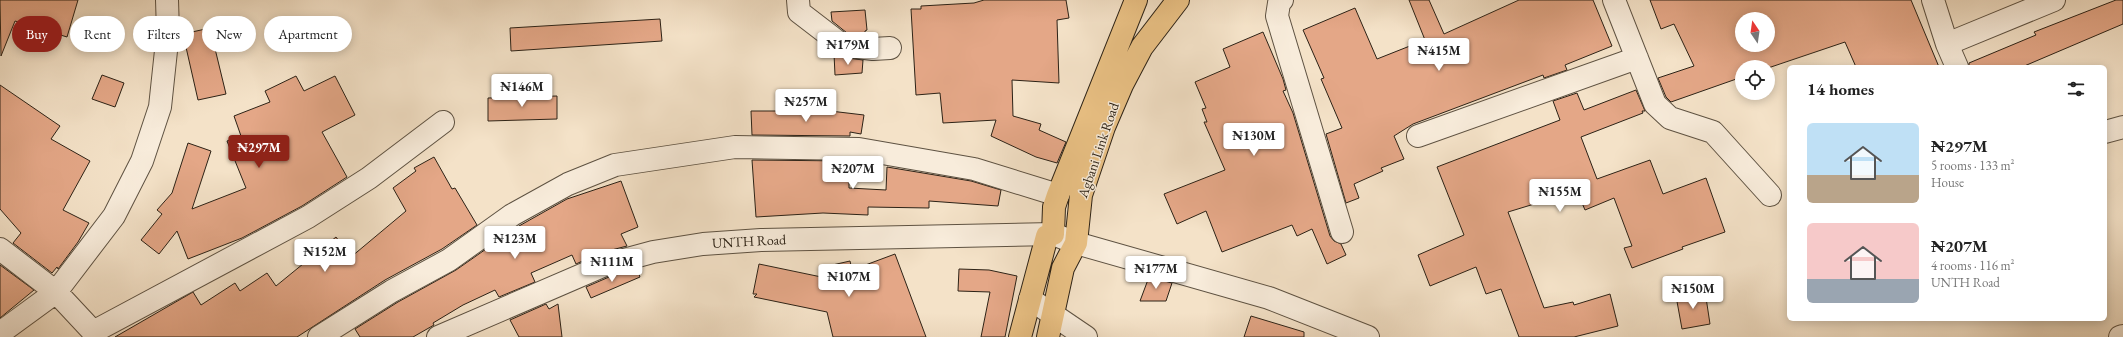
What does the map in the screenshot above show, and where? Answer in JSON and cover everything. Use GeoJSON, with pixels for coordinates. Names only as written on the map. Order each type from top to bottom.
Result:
{"type":"FeatureCollection","features":[{"type":"Feature","properties":{"kind":"main road","name":"Agbani Link Road"},"geometry":{"type":"LineString","coordinates":[[1053,234],[1054,207],[1058,195],[1136,0]]}},
{"type":"Feature","properties":{"kind":"main road","name":"Agbani Link Road"},"geometry":{"type":"LineString","coordinates":[[1048,337],[1063,268],[1076,243],[1081,195],[1107,121],[1122,85],[1142,47],[1178,0]]}},
{"type":"Feature","properties":{"kind":"main road"},"geometry":{"type":"LineString","coordinates":[[1020,337],[1047,236],[1053,234]]}},
{"type":"Feature","properties":{"kind":"street"},"geometry":{"type":"LineString","coordinates":[[0,333],[56,292],[114,216],[142,161],[160,107],[168,32],[167,0]]}},
{"type":"Feature","properties":{"kind":"street"},"geometry":{"type":"LineString","coordinates":[[798,0],[799,12],[842,45],[873,49],[890,48]]}},
{"type":"Feature","properties":{"kind":"street"},"geometry":{"type":"LineString","coordinates":[[1282,0],[1279,3],[1276,16],[1342,232]]}},
{"type":"Feature","properties":{"kind":"street"},"geometry":{"type":"LineString","coordinates":[[1614,0],[1659,111],[1670,118],[1713,132],[1770,196]]}},
{"type":"Feature","properties":{"kind":"street"},"geometry":{"type":"LineString","coordinates":[[1933,0],[1947,44],[1957,65]]}},
{"type":"Feature","properties":{"kind":"street"},"geometry":{"type":"LineString","coordinates":[[1947,44],[2054,0]]}},
{"type":"Feature","properties":{"kind":"street"},"geometry":{"type":"LineString","coordinates":[[1418,136],[1637,58]]}},
{"type":"Feature","properties":{"kind":"street"},"geometry":{"type":"LineString","coordinates":[[0,249],[56,292],[95,334],[308,217],[374,174],[443,122]]}},
{"type":"Feature","properties":{"kind":"street"},"geometry":{"type":"LineString","coordinates":[[2107,131],[2123,127]]}},
{"type":"Feature","properties":{"kind":"street"},"geometry":{"type":"LineString","coordinates":[[320,337],[392,291],[448,260],[512,215],[568,184],[615,164],[734,146],[859,150],[974,169],[1058,195]]}},
{"type":"Feature","properties":{"kind":"street","name":"UNTH Road"},"geometry":{"type":"LineString","coordinates":[[438,337],[605,265],[653,252],[703,244],[761,240],[1053,234],[1076,243],[1269,298],[1368,337]]}},
{"type":"Feature","properties":{"kind":"street"},"geometry":{"type":"LineString","coordinates":[[1030,299],[1086,337]]}},
{"type":"Feature","properties":{"kind":"building"},"geometry":{"type":"Polygon","coordinates":[[[0,0],[78,0],[73,16],[70,16],[70,27],[67,37],[62,35],[62,16],[12,16],[12,28],[1,56],[0,0]]]}},
{"type":"Feature","properties":{"kind":"building"},"geometry":{"type":"Polygon","coordinates":[[[984,0],[1066,0],[1069,18],[1057,20],[1059,83],[1012,80],[1013,116],[1041,124],[1039,130],[1066,142],[1057,163],[1036,157],[991,136],[996,120],[943,123],[940,93],[916,95],[911,9],[921,9],[921,6],[974,3],[984,0]]]}},
{"type":"Feature","properties":{"kind":"building"},"geometry":{"type":"Polygon","coordinates":[[[1409,0],[1429,0],[1444,34],[1519,0],[1593,0],[1612,46],[1565,65],[1567,70],[1544,78],[1543,75],[1413,124],[1394,136],[1404,159],[1381,168],[1383,171],[1354,184],[1359,198],[1346,203],[1326,134],[1342,128],[1321,79],[1324,78],[1303,30],[1355,8],[1377,59],[1425,40],[1409,0]]]}},
{"type":"Feature","properties":{"kind":"building"},"geometry":{"type":"Polygon","coordinates":[[[1650,0],[1911,0],[1938,65],[1855,65],[1845,42],[1775,66],[1775,60],[1735,60],[1735,79],[1671,102],[1666,97],[1658,78],[1694,66],[1674,24],[1661,29],[1650,0]]]}},
{"type":"Feature","properties":{"kind":"building"},"geometry":{"type":"Polygon","coordinates":[[[2116,0],[2123,0],[2123,24],[2027,65],[1969,65],[1969,63],[2036,35],[2034,32],[2116,0]]]}},
{"type":"Feature","properties":{"kind":"building"},"geometry":{"type":"Polygon","coordinates":[[[865,10],[867,30],[865,31],[865,35],[847,33],[832,21],[831,12],[865,10]]]}},
{"type":"Feature","properties":{"kind":"building"},"geometry":{"type":"Polygon","coordinates":[[[660,19],[662,41],[511,51],[510,28],[660,19]]]}},
{"type":"Feature","properties":{"kind":"building"},"geometry":{"type":"Polygon","coordinates":[[[202,30],[202,52],[216,52],[226,94],[198,100],[187,52],[194,52],[194,32],[202,30]]]}},
{"type":"Feature","properties":{"kind":"building"},"geometry":{"type":"Polygon","coordinates":[[[1263,32],[1283,79],[1286,90],[1283,91],[1293,113],[1330,236],[1334,241],[1341,244],[1346,255],[1327,264],[1312,229],[1297,236],[1292,225],[1222,252],[1206,211],[1177,224],[1164,194],[1225,170],[1204,122],[1207,122],[1202,109],[1206,108],[1195,82],[1230,67],[1223,49],[1263,32]]]}},
{"type":"Feature","properties":{"kind":"building"},"geometry":{"type":"Polygon","coordinates":[[[834,54],[840,57],[863,60],[862,73],[835,75],[834,54]]]}},
{"type":"Feature","properties":{"kind":"building"},"geometry":{"type":"Polygon","coordinates":[[[102,75],[124,83],[115,107],[92,99],[102,75]]]}},
{"type":"Feature","properties":{"kind":"building"},"geometry":{"type":"Polygon","coordinates":[[[296,76],[304,91],[335,76],[355,115],[322,132],[347,177],[302,206],[242,238],[188,259],[177,231],[159,254],[141,240],[162,214],[157,210],[172,193],[188,143],[211,151],[192,209],[246,188],[227,141],[241,136],[234,116],[270,102],[265,91],[296,76]]]}},
{"type":"Feature","properties":{"kind":"building"},"geometry":{"type":"Polygon","coordinates":[[[0,85],[60,126],[51,139],[90,161],[63,210],[89,223],[78,242],[58,269],[57,267],[52,273],[13,243],[21,233],[0,209],[0,85]]]}},
{"type":"Feature","properties":{"kind":"building"},"geometry":{"type":"Polygon","coordinates":[[[1636,90],[1645,111],[1642,111],[1643,113],[1581,137],[1597,179],[1650,160],[1663,194],[1706,178],[1725,232],[1682,247],[1683,249],[1632,268],[1624,248],[1632,246],[1614,198],[1585,210],[1577,191],[1508,212],[1544,308],[1573,302],[1574,305],[1610,294],[1618,326],[1574,337],[1519,337],[1501,289],[1486,294],[1476,267],[1430,286],[1418,255],[1464,235],[1437,167],[1560,120],[1553,101],[1577,93],[1584,110],[1636,90]]]}},
{"type":"Feature","properties":{"kind":"building"},"geometry":{"type":"Polygon","coordinates":[[[557,96],[557,119],[488,121],[488,98],[557,96]]]}},
{"type":"Feature","properties":{"kind":"building"},"geometry":{"type":"Polygon","coordinates":[[[788,106],[864,115],[861,134],[850,132],[850,136],[752,135],[751,111],[789,111],[788,106]]]}},
{"type":"Feature","properties":{"kind":"building"},"geometry":{"type":"Polygon","coordinates":[[[434,157],[452,189],[455,188],[477,225],[442,249],[385,280],[297,337],[115,337],[193,292],[201,305],[235,283],[240,291],[267,273],[276,286],[336,237],[351,257],[406,211],[393,188],[416,171],[414,168],[434,157]]]}},
{"type":"Feature","properties":{"kind":"building"},"geometry":{"type":"Polygon","coordinates":[[[752,160],[849,161],[849,188],[886,190],[887,167],[971,181],[1001,190],[998,206],[929,201],[929,208],[868,207],[868,215],[823,213],[756,217],[752,160]]]}},
{"type":"Feature","properties":{"kind":"building"},"geometry":{"type":"Polygon","coordinates":[[[621,181],[638,227],[621,234],[627,246],[600,253],[576,264],[572,255],[531,273],[535,282],[499,297],[495,290],[463,305],[433,323],[434,325],[413,337],[360,337],[355,329],[398,302],[456,270],[519,226],[567,199],[621,181]]]}},
{"type":"Feature","properties":{"kind":"building"},"geometry":{"type":"Polygon","coordinates":[[[895,254],[926,337],[833,337],[827,312],[754,297],[757,294],[753,294],[759,264],[831,279],[828,266],[850,261],[852,270],[895,254]]]}},
{"type":"Feature","properties":{"kind":"building"},"geometry":{"type":"Polygon","coordinates":[[[0,265],[34,290],[0,318],[0,265]]]}},
{"type":"Feature","properties":{"kind":"building"},"geometry":{"type":"Polygon","coordinates":[[[637,269],[640,277],[591,298],[586,287],[609,277],[637,269]]]}},
{"type":"Feature","properties":{"kind":"building"},"geometry":{"type":"Polygon","coordinates":[[[959,269],[989,270],[1017,276],[1005,337],[981,337],[990,292],[958,291],[959,269]]]}},
{"type":"Feature","properties":{"kind":"building"},"geometry":{"type":"Polygon","coordinates":[[[1149,277],[1172,283],[1166,301],[1140,301],[1149,277]]]}},
{"type":"Feature","properties":{"kind":"building"},"geometry":{"type":"Polygon","coordinates":[[[1705,291],[1710,324],[1682,329],[1676,296],[1705,291]]]}},
{"type":"Feature","properties":{"kind":"building"},"geometry":{"type":"Polygon","coordinates":[[[546,304],[549,309],[558,304],[562,337],[519,337],[510,320],[546,304]]]}},
{"type":"Feature","properties":{"kind":"building"},"geometry":{"type":"Polygon","coordinates":[[[1251,316],[1304,332],[1304,337],[1244,337],[1251,316]]]}}]}
